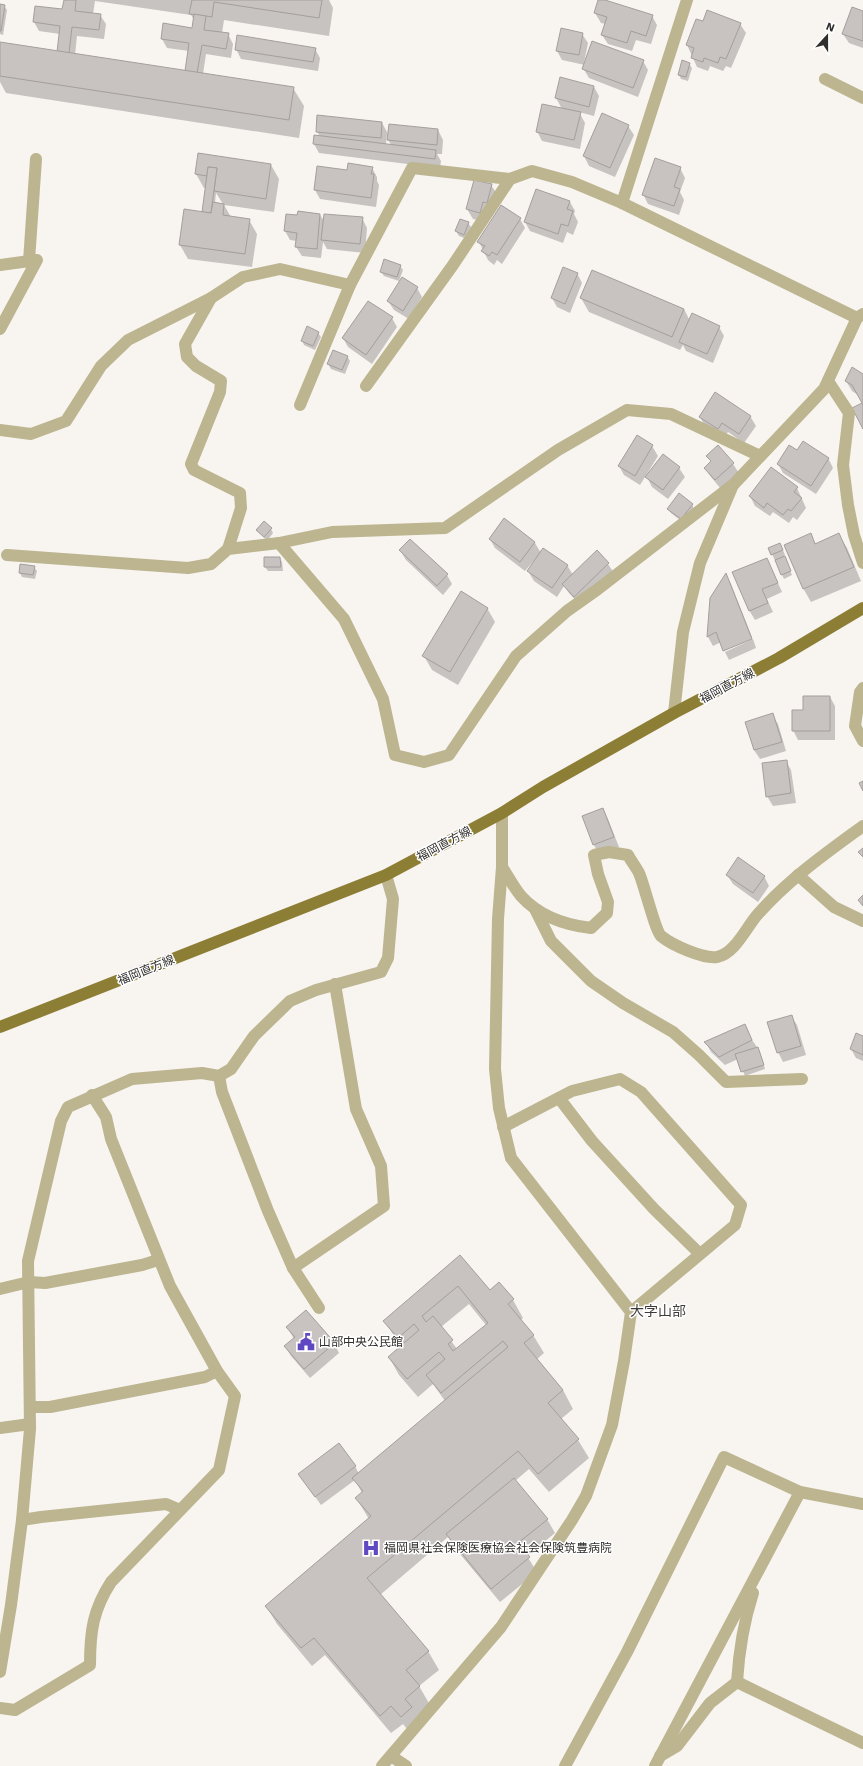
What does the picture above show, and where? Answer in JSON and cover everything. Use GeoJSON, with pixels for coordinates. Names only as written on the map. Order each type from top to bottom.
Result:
{"type":"FeatureCollection","features":[{"type":"Feature","properties":{"kind":"main road","name":"福岡直方線"},"geometry":{"type":"LineString","coordinates":[[0,1027],[386,875],[502,812],[543,787],[674,713],[779,658],[863,608]]}},
{"type":"Feature","properties":{"kind":"street"},"geometry":{"type":"LineString","coordinates":[[622,202],[687,0]]}},
{"type":"Feature","properties":{"kind":"street"},"geometry":{"type":"LineString","coordinates":[[826,79],[863,98]]}},
{"type":"Feature","properties":{"kind":"street"},"geometry":{"type":"LineString","coordinates":[[29,261],[36,159]]}},
{"type":"Feature","properties":{"kind":"street"},"geometry":{"type":"LineString","coordinates":[[279,544],[344,619],[383,699],[395,755],[424,762],[449,755],[516,656],[567,611],[598,589],[734,484],[824,389],[860,316],[622,202],[572,182],[532,171],[510,179],[412,168],[350,285],[300,405]]}},
{"type":"Feature","properties":{"kind":"street"},"geometry":{"type":"LineString","coordinates":[[366,386],[453,265],[510,179]]}},
{"type":"Feature","properties":{"kind":"street"},"geometry":{"type":"LineString","coordinates":[[0,265],[38,260],[0,329]]}},
{"type":"Feature","properties":{"kind":"street"},"geometry":{"type":"LineString","coordinates":[[0,430],[31,434],[66,421],[100,366],[128,340],[211,298],[243,277],[280,269],[350,285]]}},
{"type":"Feature","properties":{"kind":"street"},"geometry":{"type":"LineString","coordinates":[[7,555],[188,568],[211,564],[228,549],[241,508],[240,493],[194,470],[191,464],[220,392],[221,381],[196,366],[187,357],[185,344],[211,298]]}},
{"type":"Feature","properties":{"kind":"street"},"geometry":{"type":"LineString","coordinates":[[828,381],[849,413],[843,465],[849,512],[854,535],[863,563]]}},
{"type":"Feature","properties":{"kind":"street"},"geometry":{"type":"LineString","coordinates":[[228,549],[279,544],[332,532],[445,528],[558,450],[627,410],[671,414],[760,456]]}},
{"type":"Feature","properties":{"kind":"street"},"geometry":{"type":"LineString","coordinates":[[674,713],[683,632],[700,563],[734,484]]}},
{"type":"Feature","properties":{"kind":"street"},"geometry":{"type":"LineString","coordinates":[[863,688],[860,692],[855,726],[863,741]]}},
{"type":"Feature","properties":{"kind":"street"},"geometry":{"type":"LineString","coordinates":[[502,812],[502,867],[498,919],[495,1069],[499,1108],[503,1127],[511,1158],[631,1312]]}},
{"type":"Feature","properties":{"kind":"street"},"geometry":{"type":"LineString","coordinates":[[502,867],[520,896],[539,912],[574,926],[591,928],[607,913],[608,902],[598,874],[594,855],[609,852],[628,855],[639,872],[660,935],[678,947],[703,956],[717,957],[727,953],[736,944],[753,920],[775,895],[798,875],[863,826]]}},
{"type":"Feature","properties":{"kind":"street"},"geometry":{"type":"LineString","coordinates":[[0,1672],[11,1605],[22,1520],[30,1424],[31,1406],[28,1261],[62,1121],[68,1107],[92,1095],[132,1079],[202,1072],[219,1076],[230,1069],[254,1036],[290,1001],[316,990],[381,972],[388,958],[393,899],[386,875]]}},
{"type":"Feature","properties":{"kind":"street"},"geometry":{"type":"LineString","coordinates":[[798,875],[834,907],[863,922]]}},
{"type":"Feature","properties":{"kind":"street"},"geometry":{"type":"LineString","coordinates":[[535,909],[550,941],[591,981],[623,1003],[673,1032],[726,1082],[802,1079]]}},
{"type":"Feature","properties":{"kind":"street"},"geometry":{"type":"LineString","coordinates":[[293,1268],[384,1206],[381,1166],[356,1109],[335,984]]}},
{"type":"Feature","properties":{"kind":"street"},"geometry":{"type":"LineString","coordinates":[[219,1076],[222,1092],[268,1211],[293,1268],[319,1308]]}},
{"type":"Feature","properties":{"kind":"street"},"geometry":{"type":"LineString","coordinates":[[382,1766],[501,1627],[572,1520],[586,1496],[612,1426],[631,1312],[735,1225],[742,1206],[641,1092],[620,1079],[572,1091],[503,1127]]}},
{"type":"Feature","properties":{"kind":"street"},"geometry":{"type":"LineString","coordinates":[[0,1708],[15,1710],[90,1665],[91,1629],[100,1599],[111,1582],[219,1470],[235,1396],[217,1371],[170,1286],[158,1260],[111,1139],[106,1117],[92,1095]]}},
{"type":"Feature","properties":{"kind":"street"},"geometry":{"type":"LineString","coordinates":[[559,1098],[597,1147],[654,1209],[700,1254]]}},
{"type":"Feature","properties":{"kind":"street"},"geometry":{"type":"LineString","coordinates":[[0,1289],[29,1282],[45,1282],[142,1265],[158,1260]]}},
{"type":"Feature","properties":{"kind":"street"},"geometry":{"type":"LineString","coordinates":[[31,1406],[50,1407],[205,1377],[217,1371]]}},
{"type":"Feature","properties":{"kind":"street"},"geometry":{"type":"LineString","coordinates":[[0,1428],[30,1424]]}},
{"type":"Feature","properties":{"kind":"street"},"geometry":{"type":"LineString","coordinates":[[565,1766],[627,1652],[724,1457],[800,1492],[863,1504]]}},
{"type":"Feature","properties":{"kind":"street"},"geometry":{"type":"LineString","coordinates":[[657,1761],[800,1492]]}},
{"type":"Feature","properties":{"kind":"street"},"geometry":{"type":"LineString","coordinates":[[22,1520],[166,1504],[180,1510]]}},
{"type":"Feature","properties":{"kind":"street"},"geometry":{"type":"LineString","coordinates":[[657,1761],[677,1746],[710,1703],[737,1682],[739,1650],[745,1620],[764,1562]]}},
{"type":"Feature","properties":{"kind":"street"},"geometry":{"type":"LineString","coordinates":[[737,1682],[863,1742]]}},
{"type":"Feature","properties":{"kind":"street"},"geometry":{"type":"LineString","coordinates":[[391,1756],[406,1766]]}},
{"type":"Feature","properties":{"kind":"building"},"geometry":{"type":"Polygon","coordinates":[[[64,0],[76,0],[75,11],[101,14],[99,30],[72,27],[69,53],[57,52],[60,26],[33,22],[35,6],[62,9],[64,0]]]}},
{"type":"Feature","properties":{"kind":"building"},"geometry":{"type":"Polygon","coordinates":[[[192,0],[322,0],[319,18],[214,2],[212,17],[189,14],[192,0]]]}},
{"type":"Feature","properties":{"kind":"building"},"geometry":{"type":"Polygon","coordinates":[[[598,0],[605,0],[653,15],[646,36],[631,31],[627,43],[601,35],[607,17],[594,13],[598,0]]]}},
{"type":"Feature","properties":{"kind":"building"},"geometry":{"type":"Polygon","coordinates":[[[0,4],[5,5],[1,31],[0,31],[0,4]]]}},
{"type":"Feature","properties":{"kind":"building"},"geometry":{"type":"Polygon","coordinates":[[[852,7],[863,11],[863,41],[842,34],[852,7]]]}},
{"type":"Feature","properties":{"kind":"building"},"geometry":{"type":"Polygon","coordinates":[[[707,10],[741,23],[726,59],[720,57],[718,63],[704,58],[703,62],[691,58],[694,48],[686,45],[696,19],[703,21],[707,10]]]}},
{"type":"Feature","properties":{"kind":"building"},"geometry":{"type":"Polygon","coordinates":[[[194,14],[206,16],[204,30],[229,33],[226,49],[202,45],[197,73],[185,71],[189,43],[161,39],[163,23],[192,28],[194,14]]]}},
{"type":"Feature","properties":{"kind":"building"},"geometry":{"type":"Polygon","coordinates":[[[561,28],[583,33],[579,55],[556,51],[561,28]]]}},
{"type":"Feature","properties":{"kind":"building"},"geometry":{"type":"Polygon","coordinates":[[[237,35],[316,48],[313,62],[235,50],[237,35]]]}},
{"type":"Feature","properties":{"kind":"building"},"geometry":{"type":"Polygon","coordinates":[[[592,41],[644,60],[633,88],[582,69],[592,41]]]}},
{"type":"Feature","properties":{"kind":"building"},"geometry":{"type":"Polygon","coordinates":[[[0,42],[294,87],[289,120],[0,76],[0,42]]]}},
{"type":"Feature","properties":{"kind":"building"},"geometry":{"type":"Polygon","coordinates":[[[682,60],[690,63],[686,77],[678,75],[682,60]]]}},
{"type":"Feature","properties":{"kind":"building"},"geometry":{"type":"Polygon","coordinates":[[[560,77],[594,86],[589,107],[555,98],[560,77]]]}},
{"type":"Feature","properties":{"kind":"building"},"geometry":{"type":"Polygon","coordinates":[[[542,104],[581,112],[574,140],[536,132],[542,104]]]}},
{"type":"Feature","properties":{"kind":"building"},"geometry":{"type":"Polygon","coordinates":[[[602,113],[629,125],[610,168],[583,156],[602,113]]]}},
{"type":"Feature","properties":{"kind":"building"},"geometry":{"type":"Polygon","coordinates":[[[317,115],[382,122],[381,138],[316,132],[317,115]]]}},
{"type":"Feature","properties":{"kind":"building"},"geometry":{"type":"Polygon","coordinates":[[[389,124],[438,129],[437,145],[387,140],[389,124]]]}},
{"type":"Feature","properties":{"kind":"building"},"geometry":{"type":"Polygon","coordinates":[[[314,135],[436,150],[435,159],[313,144],[314,135]]]}},
{"type":"Feature","properties":{"kind":"building"},"geometry":{"type":"Polygon","coordinates":[[[198,153],[271,164],[266,199],[214,191],[217,168],[208,167],[207,176],[195,174],[198,153]]]}},
{"type":"Feature","properties":{"kind":"building"},"geometry":{"type":"Polygon","coordinates":[[[655,158],[681,167],[674,187],[680,189],[674,206],[642,195],[655,158]]]}},
{"type":"Feature","properties":{"kind":"building"},"geometry":{"type":"Polygon","coordinates":[[[348,163],[373,167],[371,174],[374,174],[371,198],[314,190],[317,166],[347,170],[348,163]]]}},
{"type":"Feature","properties":{"kind":"building"},"geometry":{"type":"Polygon","coordinates":[[[208,167],[217,168],[211,213],[202,212],[208,167]]]}},
{"type":"Feature","properties":{"kind":"building"},"geometry":{"type":"Polygon","coordinates":[[[474,180],[492,184],[487,203],[483,202],[480,213],[466,209],[474,180]]]}},
{"type":"Feature","properties":{"kind":"building"},"geometry":{"type":"Polygon","coordinates":[[[536,189],[570,201],[567,209],[573,211],[568,226],[561,224],[558,234],[524,222],[536,189]]]}},
{"type":"Feature","properties":{"kind":"building"},"geometry":{"type":"Polygon","coordinates":[[[213,202],[224,204],[223,215],[250,219],[245,254],[179,245],[184,209],[211,213],[213,202]]]}},
{"type":"Feature","properties":{"kind":"building"},"geometry":{"type":"Polygon","coordinates":[[[501,205],[521,218],[497,255],[492,252],[489,256],[481,251],[485,246],[477,242],[501,205]]]}},
{"type":"Feature","properties":{"kind":"building"},"geometry":{"type":"Polygon","coordinates":[[[298,211],[320,214],[317,249],[295,247],[297,233],[284,231],[286,214],[297,215],[298,211]]]}},
{"type":"Feature","properties":{"kind":"building"},"geometry":{"type":"Polygon","coordinates":[[[324,214],[363,217],[360,244],[321,240],[324,214]]]}},
{"type":"Feature","properties":{"kind":"building"},"geometry":{"type":"Polygon","coordinates":[[[460,219],[469,222],[464,235],[455,231],[460,219]]]}},
{"type":"Feature","properties":{"kind":"building"},"geometry":{"type":"Polygon","coordinates":[[[384,259],[401,265],[397,277],[380,272],[384,259]]]}},
{"type":"Feature","properties":{"kind":"building"},"geometry":{"type":"Polygon","coordinates":[[[563,267],[578,273],[565,304],[551,298],[563,267]]]}},
{"type":"Feature","properties":{"kind":"building"},"geometry":{"type":"Polygon","coordinates":[[[592,270],[684,309],[672,337],[580,298],[592,270]]]}},
{"type":"Feature","properties":{"kind":"building"},"geometry":{"type":"Polygon","coordinates":[[[402,277],[418,287],[403,311],[387,301],[402,277]]]}},
{"type":"Feature","properties":{"kind":"building"},"geometry":{"type":"Polygon","coordinates":[[[368,301],[393,317],[366,355],[342,338],[368,301]]]}},
{"type":"Feature","properties":{"kind":"building"},"geometry":{"type":"Polygon","coordinates":[[[692,313],[720,326],[707,354],[679,342],[692,313]]]}},
{"type":"Feature","properties":{"kind":"building"},"geometry":{"type":"Polygon","coordinates":[[[307,326],[319,332],[313,346],[301,341],[307,326]]]}},
{"type":"Feature","properties":{"kind":"building"},"geometry":{"type":"Polygon","coordinates":[[[333,350],[348,356],[342,370],[327,364],[333,350]]]}},
{"type":"Feature","properties":{"kind":"building"},"geometry":{"type":"Polygon","coordinates":[[[852,367],[863,374],[863,429],[852,408],[862,403],[852,385],[845,381],[852,367]]]}},
{"type":"Feature","properties":{"kind":"building"},"geometry":{"type":"Polygon","coordinates":[[[715,392],[751,416],[739,434],[722,423],[718,429],[699,417],[715,392]]]}},
{"type":"Feature","properties":{"kind":"building"},"geometry":{"type":"Polygon","coordinates":[[[637,435],[653,445],[635,476],[618,466],[637,435]]]}},
{"type":"Feature","properties":{"kind":"building"},"geometry":{"type":"Polygon","coordinates":[[[803,441],[829,458],[811,486],[777,464],[789,445],[797,450],[803,441]]]}},
{"type":"Feature","properties":{"kind":"building"},"geometry":{"type":"Polygon","coordinates":[[[718,445],[734,463],[715,480],[704,468],[711,461],[706,456],[718,445]]]}},
{"type":"Feature","properties":{"kind":"building"},"geometry":{"type":"Polygon","coordinates":[[[663,454],[680,467],[663,490],[645,477],[663,454]]]}},
{"type":"Feature","properties":{"kind":"building"},"geometry":{"type":"Polygon","coordinates":[[[771,467],[798,487],[794,492],[802,498],[791,511],[788,509],[783,515],[767,503],[764,508],[749,496],[771,467]]]}},
{"type":"Feature","properties":{"kind":"building"},"geometry":{"type":"Polygon","coordinates":[[[679,493],[693,504],[681,519],[667,509],[679,493]]]}},
{"type":"Feature","properties":{"kind":"building"},"geometry":{"type":"Polygon","coordinates":[[[504,518],[535,542],[520,562],[489,539],[504,518]]]}},
{"type":"Feature","properties":{"kind":"building"},"geometry":{"type":"Polygon","coordinates":[[[264,521],[272,528],[264,537],[256,530],[264,521]]]}},
{"type":"Feature","properties":{"kind":"building"},"geometry":{"type":"Polygon","coordinates":[[[811,533],[815,544],[839,533],[854,567],[803,589],[784,545],[811,533]]]}},
{"type":"Feature","properties":{"kind":"building"},"geometry":{"type":"Polygon","coordinates":[[[410,539],[448,574],[437,586],[399,550],[410,539]]]}},
{"type":"Feature","properties":{"kind":"building"},"geometry":{"type":"Polygon","coordinates":[[[780,543],[783,550],[771,555],[768,548],[780,543]]]}},
{"type":"Feature","properties":{"kind":"building"},"geometry":{"type":"Polygon","coordinates":[[[543,548],[568,565],[552,588],[527,571],[543,548]]]}},
{"type":"Feature","properties":{"kind":"building"},"geometry":{"type":"Polygon","coordinates":[[[597,550],[609,563],[574,597],[562,584],[597,550]]]}},
{"type":"Feature","properties":{"kind":"building"},"geometry":{"type":"Polygon","coordinates":[[[785,556],[791,571],[781,575],[775,560],[785,556]]]}},
{"type":"Feature","properties":{"kind":"building"},"geometry":{"type":"Polygon","coordinates":[[[264,557],[280,557],[281,567],[264,567],[264,557]]]}},
{"type":"Feature","properties":{"kind":"building"},"geometry":{"type":"Polygon","coordinates":[[[767,558],[778,583],[762,589],[768,603],[749,611],[732,572],[767,558]]]}},
{"type":"Feature","properties":{"kind":"building"},"geometry":{"type":"Polygon","coordinates":[[[20,564],[35,566],[33,575],[19,573],[20,564]]]}},
{"type":"Feature","properties":{"kind":"building"},"geometry":{"type":"Polygon","coordinates":[[[726,573],[752,639],[723,651],[716,632],[707,637],[710,598],[726,573]]]}},
{"type":"Feature","properties":{"kind":"building"},"geometry":{"type":"Polygon","coordinates":[[[461,591],[488,608],[450,672],[422,656],[461,591]]]}},
{"type":"Feature","properties":{"kind":"building"},"geometry":{"type":"Polygon","coordinates":[[[803,696],[830,696],[830,731],[792,731],[792,710],[803,710],[803,696]]]}},
{"type":"Feature","properties":{"kind":"building"},"geometry":{"type":"Polygon","coordinates":[[[773,713],[782,742],[754,750],[745,722],[773,713]]]}},
{"type":"Feature","properties":{"kind":"building"},"geometry":{"type":"Polygon","coordinates":[[[787,760],[791,793],[766,797],[762,763],[787,760]]]}},
{"type":"Feature","properties":{"kind":"building"},"geometry":{"type":"Polygon","coordinates":[[[863,781],[863,791],[859,783],[863,781]]]}},
{"type":"Feature","properties":{"kind":"building"},"geometry":{"type":"Polygon","coordinates":[[[603,808],[614,837],[593,845],[582,816],[603,808]]]}},
{"type":"Feature","properties":{"kind":"building"},"geometry":{"type":"Polygon","coordinates":[[[863,848],[863,857],[858,852],[863,848]]]}},
{"type":"Feature","properties":{"kind":"building"},"geometry":{"type":"Polygon","coordinates":[[[738,857],[765,876],[753,893],[726,875],[738,857]]]}},
{"type":"Feature","properties":{"kind":"building"},"geometry":{"type":"Polygon","coordinates":[[[863,895],[863,906],[858,900],[863,895]]]}},
{"type":"Feature","properties":{"kind":"building"},"geometry":{"type":"Polygon","coordinates":[[[792,1015],[801,1046],[777,1053],[767,1022],[792,1015]]]}},
{"type":"Feature","properties":{"kind":"building"},"geometry":{"type":"Polygon","coordinates":[[[745,1024],[752,1040],[719,1057],[704,1042],[745,1024]]]}},
{"type":"Feature","properties":{"kind":"building"},"geometry":{"type":"Polygon","coordinates":[[[856,1033],[863,1036],[863,1055],[850,1049],[856,1033]]]}},
{"type":"Feature","properties":{"kind":"building"},"geometry":{"type":"Polygon","coordinates":[[[758,1047],[764,1065],[741,1072],[735,1054],[758,1047]]]}},
{"type":"Feature","properties":{"kind":"building"},"geometry":{"type":"Polygon","coordinates":[[[460,1255],[490,1290],[499,1282],[514,1299],[508,1304],[534,1335],[524,1343],[563,1390],[548,1403],[579,1439],[538,1474],[518,1451],[367,1578],[429,1651],[406,1670],[420,1686],[405,1699],[412,1707],[401,1717],[391,1706],[380,1716],[314,1638],[301,1648],[265,1606],[371,1516],[355,1498],[363,1491],[352,1478],[508,1347],[503,1341],[441,1393],[426,1375],[445,1359],[439,1352],[407,1379],[388,1357],[419,1330],[414,1324],[398,1338],[383,1321],[460,1255]],[[458,1286],[422,1316],[426,1322],[433,1316],[453,1340],[448,1344],[453,1351],[488,1323],[458,1286]]]}},
{"type":"Feature","properties":{"kind":"building"},"geometry":{"type":"Polygon","coordinates":[[[306,1310],[335,1343],[304,1369],[284,1346],[295,1337],[286,1327],[306,1310]]]}},
{"type":"Feature","properties":{"kind":"building"},"geometry":{"type":"Polygon","coordinates":[[[339,1443],[356,1466],[315,1497],[298,1474],[339,1443]]]}},
{"type":"Feature","properties":{"kind":"building"},"geometry":{"type":"Polygon","coordinates":[[[514,1478],[548,1519],[518,1543],[530,1557],[491,1589],[446,1534],[514,1478]]]}},
{"type":"Feature","properties":{"kind":"place","name":"山部中央公民館"},"geometry":{"type":"Point","coordinates":[306,1342]}},
{"type":"Feature","properties":{"kind":"place","name":"福岡県社会保険医療協会社会保険筑豊病院"},"geometry":{"type":"Point","coordinates":[371,1548]}},
{"type":"Feature","properties":{"kind":"district","name":"大字山部"},"geometry":{"type":"Point","coordinates":[658,1311]}}]}
